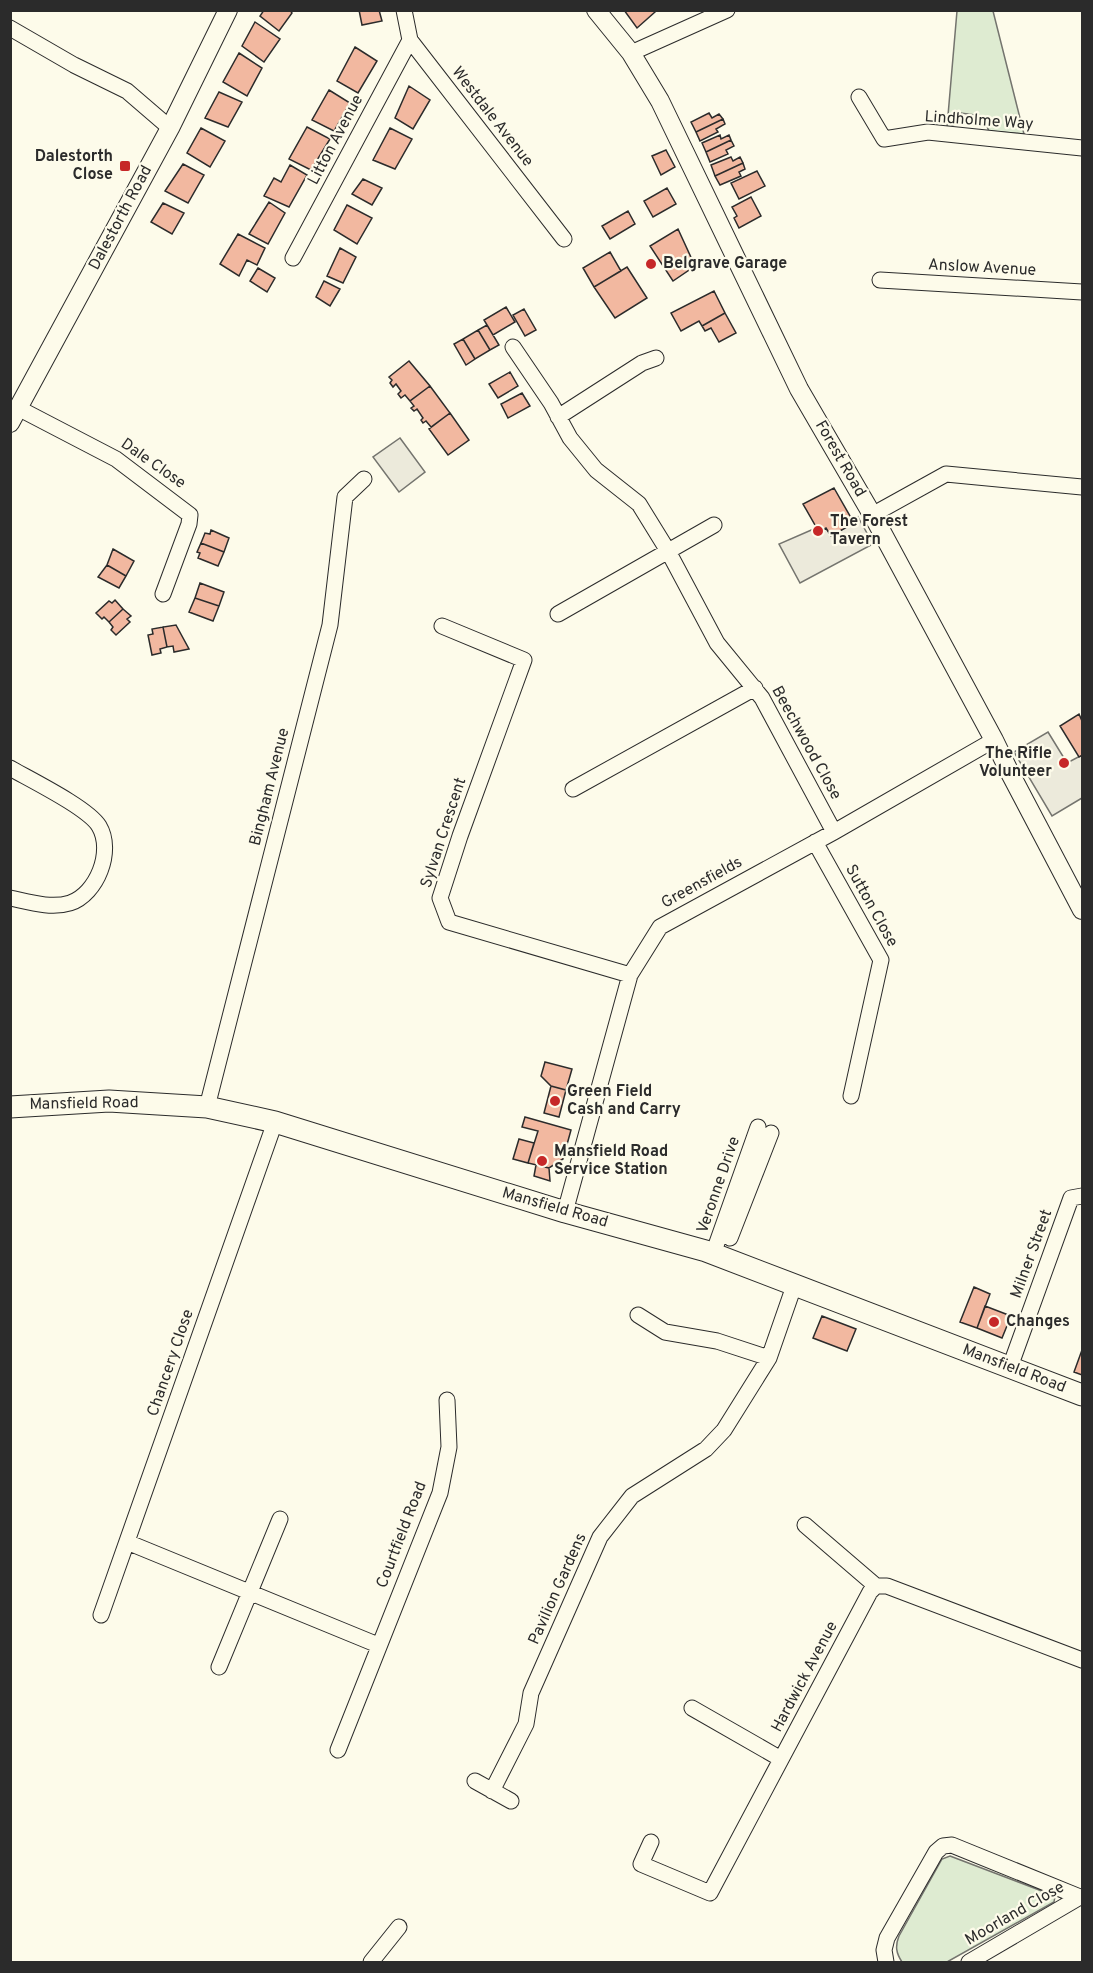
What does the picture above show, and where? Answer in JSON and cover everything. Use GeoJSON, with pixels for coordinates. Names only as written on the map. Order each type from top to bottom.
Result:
{"type":"FeatureCollection","features":[{"type":"Feature","properties":{"kind":"main road","name":"Mansfield Road"},"geometry":{"type":"LineString","coordinates":[[10,1107],[109,1101],[207,1107],[275,1122],[565,1212],[718,1256],[1083,1395]]}},
{"type":"Feature","properties":{"kind":"street","name":"Dalestorth Road"},"geometry":{"type":"LineString","coordinates":[[14,416],[170,128],[228,10]]}},
{"type":"Feature","properties":{"kind":"street","name":"Westdale Avenue"},"geometry":{"type":"LineString","coordinates":[[404,10],[410,40],[564,239]]}},
{"type":"Feature","properties":{"kind":"street","name":"Forest Road"},"geometry":{"type":"LineString","coordinates":[[596,10],[632,52],[660,101],[799,389],[872,515],[1083,910]]}},
{"type":"Feature","properties":{"kind":"street"},"geometry":{"type":"LineString","coordinates":[[632,52],[727,10]]}},
{"type":"Feature","properties":{"kind":"street"},"geometry":{"type":"LineString","coordinates":[[10,28],[74,65],[127,91],[170,128]]}},
{"type":"Feature","properties":{"kind":"street","name":"Litton Avenue"},"geometry":{"type":"LineString","coordinates":[[293,258],[410,40]]}},
{"type":"Feature","properties":{"kind":"street","name":"Lindholme Way"},"geometry":{"type":"LineString","coordinates":[[859,97],[884,139],[928,132],[1083,148]]}},
{"type":"Feature","properties":{"kind":"street","name":"Anslow Avenue"},"geometry":{"type":"LineString","coordinates":[[880,280],[1083,292]]}},
{"type":"Feature","properties":{"kind":"street","name":"Beechwood Close"},"geometry":{"type":"LineString","coordinates":[[513,347],[551,403],[570,438],[596,470],[639,504],[668,551],[717,643],[762,698],[834,832]]}},
{"type":"Feature","properties":{"kind":"street"},"geometry":{"type":"LineString","coordinates":[[558,417],[642,363],[656,358]]}},
{"type":"Feature","properties":{"kind":"street","name":"Dale Close"},"geometry":{"type":"LineString","coordinates":[[14,416],[116,459],[190,515],[189,524],[163,594]]}},
{"type":"Feature","properties":{"kind":"street"},"geometry":{"type":"LineString","coordinates":[[872,515],[946,474],[1083,487]]}},
{"type":"Feature","properties":{"kind":"street","name":"Bingham Avenue"},"geometry":{"type":"LineString","coordinates":[[207,1107],[330,625],[345,497],[364,479]]}},
{"type":"Feature","properties":{"kind":"street"},"geometry":{"type":"LineString","coordinates":[[558,614],[714,525]]}},
{"type":"Feature","properties":{"kind":"street","name":"Sylvan Crescent"},"geometry":{"type":"LineString","coordinates":[[442,626],[524,660],[440,898],[449,922],[630,975]]}},
{"type":"Feature","properties":{"kind":"street"},"geometry":{"type":"LineString","coordinates":[[573,789],[755,688]]}},
{"type":"Feature","properties":{"kind":"street","name":"Greensfields"},"geometry":{"type":"LineString","coordinates":[[565,1212],[630,975],[660,927],[834,832],[994,740]]}},
{"type":"Feature","properties":{"kind":"street"},"geometry":{"type":"LineString","coordinates":[[10,768],[84,812],[99,826],[105,849],[103,865],[96,880],[86,894],[78,899],[57,905],[10,898]]}},
{"type":"Feature","properties":{"kind":"street","name":"Sutton Close"},"geometry":{"type":"LineString","coordinates":[[815,842],[881,960],[851,1096]]}},
{"type":"Feature","properties":{"kind":"street","name":"Chancery Close"},"geometry":{"type":"LineString","coordinates":[[101,1615],[275,1122]]}},
{"type":"Feature","properties":{"kind":"street"},"geometry":{"type":"LineString","coordinates":[[718,1256],[765,1130]]}},
{"type":"Feature","properties":{"kind":"street","name":"Milner Street"},"geometry":{"type":"LineString","coordinates":[[1010,1367],[1071,1198],[1083,1196]]}},
{"type":"Feature","properties":{"kind":"street","name":"Pavilion Gardens"},"geometry":{"type":"LineString","coordinates":[[492,1791],[526,1724],[531,1693],[600,1537],[632,1496],[688,1461],[712,1443],[724,1430],[769,1358],[794,1286]]}},
{"type":"Feature","properties":{"kind":"street"},"geometry":{"type":"LineString","coordinates":[[638,1315],[665,1332],[717,1341],[769,1358]]}},
{"type":"Feature","properties":{"kind":"street","name":"Courtfield Road"},"geometry":{"type":"LineString","coordinates":[[338,1750],[440,1493],[449,1447],[447,1400]]}},
{"type":"Feature","properties":{"kind":"street"},"geometry":{"type":"LineString","coordinates":[[219,1667],[280,1519]]}},
{"type":"Feature","properties":{"kind":"street"},"geometry":{"type":"LineString","coordinates":[[805,1525],[876,1586],[886,1586],[1083,1660]]}},
{"type":"Feature","properties":{"kind":"street"},"geometry":{"type":"LineString","coordinates":[[127,1542],[378,1645]]}},
{"type":"Feature","properties":{"kind":"street","name":"Hardwick Avenue"},"geometry":{"type":"LineString","coordinates":[[651,1842],[641,1864],[711,1893],[870,1592],[876,1586]]}},
{"type":"Feature","properties":{"kind":"street"},"geometry":{"type":"LineString","coordinates":[[692,1708],[781,1759]]}},
{"type":"Feature","properties":{"kind":"street"},"geometry":{"type":"LineString","coordinates":[[475,1782],[511,1801]]}},
{"type":"Feature","properties":{"kind":"street","name":"Moorland Close"},"geometry":{"type":"LineString","coordinates":[[886,1962],[884,1950],[887,1938],[936,1852],[943,1846],[952,1845],[1081,1898]]}},
{"type":"Feature","properties":{"kind":"street","name":"Moorland Close"},"geometry":{"type":"LineString","coordinates":[[969,1962],[1081,1898]]}},
{"type":"Feature","properties":{"kind":"street"},"geometry":{"type":"LineString","coordinates":[[371,1962],[399,1927]]}},
{"type":"Feature","properties":{"kind":"green space"},"geometry":{"type":"Polygon","coordinates":[[[957,11],[993,11],[1024,134],[989,131],[982,116],[961,113],[957,123],[947,127],[957,11]]]}},
{"type":"Feature","properties":{"kind":"green space"},"geometry":{"type":"Polygon","coordinates":[[[950,1856],[1055,1896],[1054,1902],[947,1962],[902,1962],[897,1949],[899,1936],[942,1859],[950,1856]]]}},
{"type":"Feature","properties":{"kind":"shaded area"},"geometry":{"type":"Polygon","coordinates":[[[400,438],[425,472],[399,492],[373,457],[400,438]]]}},
{"type":"Feature","properties":{"kind":"shaded area"},"geometry":{"type":"Polygon","coordinates":[[[858,517],[873,544],[800,583],[779,544],[816,528],[819,532],[826,528],[831,536],[854,523],[858,517]]]}},
{"type":"Feature","properties":{"kind":"shaded area"},"geometry":{"type":"Polygon","coordinates":[[[1048,732],[1067,763],[1082,755],[1082,798],[1052,816],[1014,752],[1048,732]]]}},
{"type":"Feature","properties":{"kind":"building"},"geometry":{"type":"Polygon","coordinates":[[[264,10],[290,10],[292,13],[279,31],[260,16],[264,10]]]}},
{"type":"Feature","properties":{"kind":"building"},"geometry":{"type":"Polygon","coordinates":[[[359,10],[379,10],[382,21],[362,25],[359,10]]]}},
{"type":"Feature","properties":{"kind":"building"},"geometry":{"type":"Polygon","coordinates":[[[624,10],[653,10],[655,12],[637,28],[624,10]]]}},
{"type":"Feature","properties":{"kind":"building"},"geometry":{"type":"Polygon","coordinates":[[[255,22],[280,39],[264,62],[242,46],[255,22]]]}},
{"type":"Feature","properties":{"kind":"building"},"geometry":{"type":"Polygon","coordinates":[[[355,47],[377,61],[358,93],[337,81],[355,47]]]}},
{"type":"Feature","properties":{"kind":"building"},"geometry":{"type":"Polygon","coordinates":[[[239,53],[262,68],[247,96],[223,82],[239,53]]]}},
{"type":"Feature","properties":{"kind":"building"},"geometry":{"type":"Polygon","coordinates":[[[409,86],[430,100],[413,129],[395,118],[409,86]]]}},
{"type":"Feature","properties":{"kind":"building"},"geometry":{"type":"Polygon","coordinates":[[[329,90],[350,103],[334,131],[312,120],[329,90]]]}},
{"type":"Feature","properties":{"kind":"building"},"geometry":{"type":"Polygon","coordinates":[[[219,92],[242,102],[228,127],[205,118],[219,92]]]}},
{"type":"Feature","properties":{"kind":"building"},"geometry":{"type":"Polygon","coordinates":[[[709,113],[712,118],[719,114],[723,119],[696,132],[691,122],[709,113]]]}},
{"type":"Feature","properties":{"kind":"building"},"geometry":{"type":"Polygon","coordinates":[[[723,119],[725,124],[716,129],[718,132],[700,141],[696,132],[723,119]]]}},
{"type":"Feature","properties":{"kind":"building"},"geometry":{"type":"Polygon","coordinates":[[[307,127],[330,139],[311,170],[289,159],[307,127]]]}},
{"type":"Feature","properties":{"kind":"building"},"geometry":{"type":"Polygon","coordinates":[[[201,128],[225,141],[210,167],[187,153],[201,128]]]}},
{"type":"Feature","properties":{"kind":"building"},"geometry":{"type":"Polygon","coordinates":[[[390,128],[412,139],[395,169],[373,160],[390,128]]]}},
{"type":"Feature","properties":{"kind":"building"},"geometry":{"type":"Polygon","coordinates":[[[720,135],[721,139],[729,135],[731,140],[706,152],[702,143],[720,135]]]}},
{"type":"Feature","properties":{"kind":"building"},"geometry":{"type":"Polygon","coordinates":[[[731,140],[734,146],[726,150],[728,154],[710,162],[706,152],[731,140]]]}},
{"type":"Feature","properties":{"kind":"building"},"geometry":{"type":"Polygon","coordinates":[[[666,150],[675,167],[661,175],[652,156],[666,150]]]}},
{"type":"Feature","properties":{"kind":"building"},"geometry":{"type":"Polygon","coordinates":[[[731,157],[733,161],[740,157],[743,163],[715,176],[711,165],[731,157]]]}},
{"type":"Feature","properties":{"kind":"building"},"geometry":{"type":"Polygon","coordinates":[[[743,163],[745,169],[739,172],[741,176],[720,185],[715,176],[743,163]]]}},
{"type":"Feature","properties":{"kind":"building"},"geometry":{"type":"Polygon","coordinates":[[[183,164],[204,175],[188,203],[165,191],[183,164]]]}},
{"type":"Feature","properties":{"kind":"building"},"geometry":{"type":"Polygon","coordinates":[[[290,165],[307,175],[289,207],[264,196],[274,178],[281,182],[290,165]]]}},
{"type":"Feature","properties":{"kind":"building"},"geometry":{"type":"Polygon","coordinates":[[[757,171],[765,186],[739,199],[731,183],[757,171]]]}},
{"type":"Feature","properties":{"kind":"building"},"geometry":{"type":"Polygon","coordinates":[[[363,179],[382,188],[372,205],[352,194],[363,179]]]}},
{"type":"Feature","properties":{"kind":"building"},"geometry":{"type":"Polygon","coordinates":[[[667,188],[676,204],[653,217],[644,201],[667,188]]]}},
{"type":"Feature","properties":{"kind":"building"},"geometry":{"type":"Polygon","coordinates":[[[751,197],[761,216],[739,228],[734,218],[737,216],[732,207],[751,197]]]}},
{"type":"Feature","properties":{"kind":"building"},"geometry":{"type":"Polygon","coordinates":[[[269,202],[285,213],[268,244],[249,234],[269,202]]]}},
{"type":"Feature","properties":{"kind":"building"},"geometry":{"type":"Polygon","coordinates":[[[163,203],[184,213],[172,234],[151,222],[163,203]]]}},
{"type":"Feature","properties":{"kind":"building"},"geometry":{"type":"Polygon","coordinates":[[[347,205],[372,218],[357,244],[334,230],[347,205]]]}},
{"type":"Feature","properties":{"kind":"building"},"geometry":{"type":"Polygon","coordinates":[[[628,211],[635,224],[610,239],[602,226],[628,211]]]}},
{"type":"Feature","properties":{"kind":"building"},"geometry":{"type":"Polygon","coordinates":[[[678,229],[695,266],[673,281],[650,246],[678,229]]]}},
{"type":"Feature","properties":{"kind":"building"},"geometry":{"type":"Polygon","coordinates":[[[238,234],[265,248],[257,265],[247,260],[239,276],[220,264],[238,234]]]}},
{"type":"Feature","properties":{"kind":"building"},"geometry":{"type":"Polygon","coordinates":[[[340,248],[356,257],[343,283],[327,276],[340,248]]]}},
{"type":"Feature","properties":{"kind":"building"},"geometry":{"type":"Polygon","coordinates":[[[610,252],[621,271],[594,287],[583,268],[610,252]]]}},
{"type":"Feature","properties":{"kind":"building"},"geometry":{"type":"Polygon","coordinates":[[[627,267],[647,298],[615,318],[594,287],[627,267]]]}},
{"type":"Feature","properties":{"kind":"building"},"geometry":{"type":"Polygon","coordinates":[[[258,268],[275,278],[267,292],[250,281],[258,268]]]}},
{"type":"Feature","properties":{"kind":"building"},"geometry":{"type":"Polygon","coordinates":[[[324,281],[340,289],[330,306],[316,297],[324,281]]]}},
{"type":"Feature","properties":{"kind":"building"},"geometry":{"type":"Polygon","coordinates":[[[714,291],[725,313],[702,326],[699,321],[681,331],[671,313],[714,291]]]}},
{"type":"Feature","properties":{"kind":"building"},"geometry":{"type":"Polygon","coordinates":[[[506,307],[515,322],[493,335],[484,320],[506,307]]]}},
{"type":"Feature","properties":{"kind":"building"},"geometry":{"type":"Polygon","coordinates":[[[524,309],[536,330],[525,336],[513,315],[524,309]]]}},
{"type":"Feature","properties":{"kind":"building"},"geometry":{"type":"Polygon","coordinates":[[[725,313],[736,333],[719,342],[711,328],[705,331],[702,326],[725,313]]]}},
{"type":"Feature","properties":{"kind":"building"},"geometry":{"type":"Polygon","coordinates":[[[487,325],[499,345],[490,350],[478,330],[487,325]]]}},
{"type":"Feature","properties":{"kind":"building"},"geometry":{"type":"Polygon","coordinates":[[[478,330],[490,350],[475,359],[463,339],[478,330]]]}},
{"type":"Feature","properties":{"kind":"building"},"geometry":{"type":"Polygon","coordinates":[[[463,339],[475,359],[466,365],[454,344],[463,339]]]}},
{"type":"Feature","properties":{"kind":"building"},"geometry":{"type":"Polygon","coordinates":[[[409,361],[430,386],[410,401],[405,395],[401,398],[398,394],[401,391],[396,384],[393,387],[389,377],[409,361]]]}},
{"type":"Feature","properties":{"kind":"building"},"geometry":{"type":"Polygon","coordinates":[[[510,372],[518,386],[498,398],[489,384],[510,372]]]}},
{"type":"Feature","properties":{"kind":"building"},"geometry":{"type":"Polygon","coordinates":[[[430,386],[450,413],[431,427],[426,421],[423,423],[421,420],[423,418],[417,409],[414,411],[411,408],[414,406],[410,401],[430,386]]]}},
{"type":"Feature","properties":{"kind":"building"},"geometry":{"type":"Polygon","coordinates":[[[522,393],[530,406],[508,418],[501,404],[522,393]]]}},
{"type":"Feature","properties":{"kind":"building"},"geometry":{"type":"Polygon","coordinates":[[[450,413],[469,440],[448,455],[429,429],[450,413]]]}},
{"type":"Feature","properties":{"kind":"building"},"geometry":{"type":"Polygon","coordinates":[[[834,488],[854,523],[831,536],[826,528],[819,532],[803,504],[834,488]]]}},
{"type":"Feature","properties":{"kind":"building"},"geometry":{"type":"Polygon","coordinates":[[[211,530],[229,538],[224,552],[201,543],[205,533],[210,534],[211,530]]]}},
{"type":"Feature","properties":{"kind":"building"},"geometry":{"type":"Polygon","coordinates":[[[201,543],[224,552],[218,566],[198,558],[200,553],[197,552],[201,543]]]}},
{"type":"Feature","properties":{"kind":"building"},"geometry":{"type":"Polygon","coordinates":[[[113,549],[134,561],[126,576],[107,565],[113,549]]]}},
{"type":"Feature","properties":{"kind":"building"},"geometry":{"type":"Polygon","coordinates":[[[107,565],[126,576],[119,588],[98,577],[107,565]]]}},
{"type":"Feature","properties":{"kind":"building"},"geometry":{"type":"Polygon","coordinates":[[[200,583],[224,592],[219,606],[195,598],[200,583]]]}},
{"type":"Feature","properties":{"kind":"building"},"geometry":{"type":"Polygon","coordinates":[[[195,598],[219,606],[213,621],[189,612],[195,598]]]}},
{"type":"Feature","properties":{"kind":"building"},"geometry":{"type":"Polygon","coordinates":[[[115,600],[123,609],[109,622],[96,613],[109,601],[112,603],[115,600]]]}},
{"type":"Feature","properties":{"kind":"building"},"geometry":{"type":"Polygon","coordinates":[[[123,609],[131,616],[127,619],[130,622],[116,635],[111,630],[113,627],[109,622],[123,609]]]}},
{"type":"Feature","properties":{"kind":"building"},"geometry":{"type":"Polygon","coordinates":[[[176,625],[189,649],[174,652],[173,646],[167,647],[163,627],[176,625]]]}},
{"type":"Feature","properties":{"kind":"building"},"geometry":{"type":"Polygon","coordinates":[[[163,627],[167,647],[160,649],[161,653],[152,655],[148,635],[153,634],[152,629],[163,627]]]}},
{"type":"Feature","properties":{"kind":"building"},"geometry":{"type":"Polygon","coordinates":[[[1079,714],[1082,721],[1082,755],[1079,757],[1060,726],[1079,714]]]}},
{"type":"Feature","properties":{"kind":"building"},"geometry":{"type":"Polygon","coordinates":[[[545,1062],[572,1069],[566,1090],[551,1086],[541,1076],[545,1062]]]}},
{"type":"Feature","properties":{"kind":"building"},"geometry":{"type":"Polygon","coordinates":[[[551,1086],[566,1090],[559,1117],[544,1113],[551,1086]]]}},
{"type":"Feature","properties":{"kind":"building"},"geometry":{"type":"Polygon","coordinates":[[[525,1117],[571,1130],[563,1159],[549,1168],[528,1163],[538,1131],[522,1127],[525,1117]]]}},
{"type":"Feature","properties":{"kind":"building"},"geometry":{"type":"Polygon","coordinates":[[[519,1139],[534,1143],[528,1163],[513,1159],[519,1139]]]}},
{"type":"Feature","properties":{"kind":"building"},"geometry":{"type":"Polygon","coordinates":[[[536,1165],[549,1168],[550,1181],[534,1176],[536,1165]]]}},
{"type":"Feature","properties":{"kind":"building"},"geometry":{"type":"Polygon","coordinates":[[[974,1287],[990,1294],[977,1328],[960,1322],[974,1287]]]}},
{"type":"Feature","properties":{"kind":"building","name":"Changes"},"geometry":{"type":"Polygon","coordinates":[[[985,1306],[1011,1316],[1002,1338],[977,1328],[985,1306]]]}},
{"type":"Feature","properties":{"kind":"building"},"geometry":{"type":"Polygon","coordinates":[[[822,1316],[856,1329],[847,1351],[813,1338],[822,1316]]]}},
{"type":"Feature","properties":{"kind":"building"},"geometry":{"type":"Polygon","coordinates":[[[1082,1350],[1082,1375],[1074,1372],[1082,1350]]]}},
{"type":"Feature","properties":{"kind":"place","name":"Dalestorth Close"},"geometry":{"type":"Point","coordinates":[125,166]}},
{"type":"Feature","properties":{"kind":"place","name":"Belgrave Garage"},"geometry":{"type":"Point","coordinates":[651,264]}},
{"type":"Feature","properties":{"kind":"place","name":"The Forest Tavern"},"geometry":{"type":"Point","coordinates":[818,531]}},
{"type":"Feature","properties":{"kind":"place","name":"The Rifle Volunteer"},"geometry":{"type":"Point","coordinates":[1064,763]}},
{"type":"Feature","properties":{"kind":"place","name":"Green Field Cash and Carry"},"geometry":{"type":"Point","coordinates":[555,1101]}},
{"type":"Feature","properties":{"kind":"place","name":"Mansfield Road Service Station"},"geometry":{"type":"Point","coordinates":[542,1161]}},
{"type":"Feature","properties":{"kind":"place","name":"Changes"},"geometry":{"type":"Point","coordinates":[994,1322]}}]}
